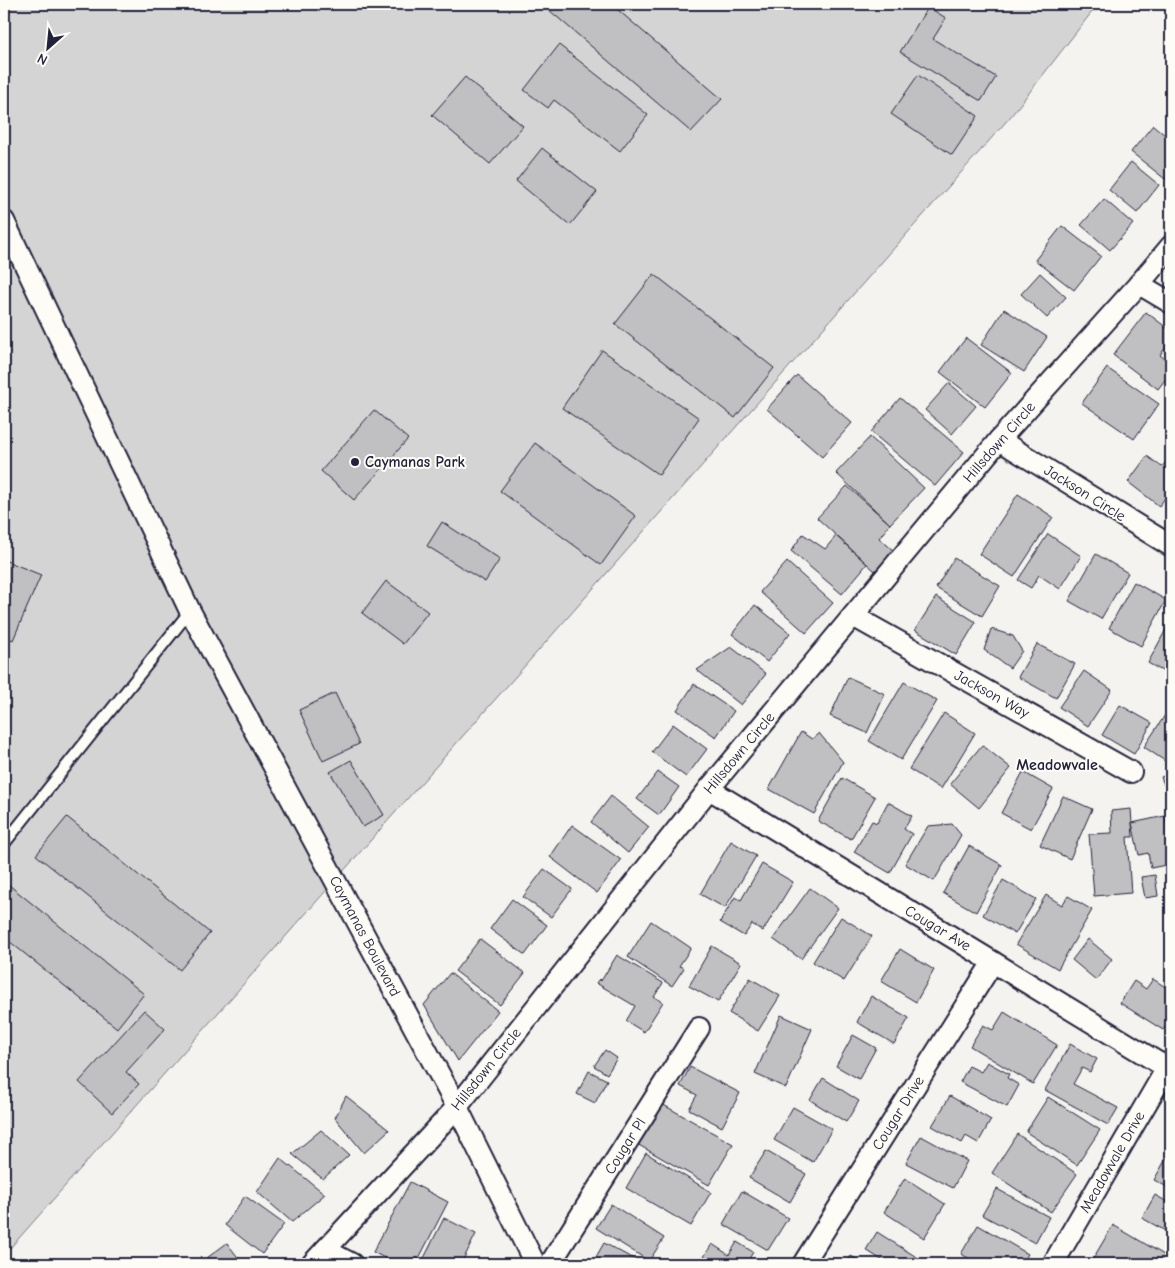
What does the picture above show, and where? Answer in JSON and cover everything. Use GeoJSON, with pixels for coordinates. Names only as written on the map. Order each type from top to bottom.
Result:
{"type":"FeatureCollection","features":[{"type":"Feature","properties":{"kind":"street","name":"Caymanas Boulevard"},"geometry":{"type":"LineString","coordinates":[[4,221],[190,612],[457,1107],[534,1264]]}},
{"type":"Feature","properties":{"kind":"street","name":"Hillsdown Circle"},"geometry":{"type":"LineString","coordinates":[[318,1257],[457,1107],[708,788],[999,440],[1171,246]]}},
{"type":"Feature","properties":{"kind":"street"},"geometry":{"type":"LineString","coordinates":[[1139,284],[1171,303]]}},
{"type":"Feature","properties":{"kind":"street","name":"Jackson Circle"},"geometry":{"type":"LineString","coordinates":[[999,440],[1171,546]]}},
{"type":"Feature","properties":{"kind":"street","name":"Jackson Way"},"geometry":{"type":"LineString","coordinates":[[853,616],[1131,772]]}},
{"type":"Feature","properties":{"kind":"street","name":"Cougar Ave"},"geometry":{"type":"LineString","coordinates":[[708,788],[993,962],[1169,1064]]}},
{"type":"Feature","properties":{"kind":"street","name":"Cougar Drive"},"geometry":{"type":"LineString","coordinates":[[803,1264],[993,962]]}},
{"type":"Feature","properties":{"kind":"street","name":"Cougar Pl"},"geometry":{"type":"LineString","coordinates":[[550,1264],[699,1028]]}},
{"type":"Feature","properties":{"kind":"street","name":"Meadowvale Drive"},"geometry":{"type":"LineString","coordinates":[[1053,1264],[1169,1064]]}},
{"type":"Feature","properties":{"kind":"street"},"geometry":{"type":"LineString","coordinates":[[318,1257],[352,1264]]}},
{"type":"Feature","properties":{"kind":"lane"},"geometry":{"type":"LineString","coordinates":[[4,844],[190,612]]}},
{"type":"Feature","properties":{"kind":"shaded area","name":"Caymanas Park"},"geometry":{"type":"Polygon","coordinates":[[[4,4],[1098,4],[1011,116],[4,1255],[4,4]]]}},
{"type":"Feature","properties":{"kind":"building"},"geometry":{"type":"Polygon","coordinates":[[[542,4],[611,4],[722,99],[691,132],[542,4]]]}},
{"type":"Feature","properties":{"kind":"building"},"geometry":{"type":"Polygon","coordinates":[[[928,7],[946,18],[933,39],[996,77],[981,101],[900,52],[928,7]]]}},
{"type":"Feature","properties":{"kind":"building"},"geometry":{"type":"Polygon","coordinates":[[[559,45],[648,115],[620,151],[554,100],[548,108],[524,90],[559,45]]]}},
{"type":"Feature","properties":{"kind":"building"},"geometry":{"type":"Polygon","coordinates":[[[918,75],[978,116],[952,155],[891,114],[918,75]]]}},
{"type":"Feature","properties":{"kind":"building"},"geometry":{"type":"Polygon","coordinates":[[[465,77],[523,126],[490,164],[432,115],[465,77]]]}},
{"type":"Feature","properties":{"kind":"building"},"geometry":{"type":"Polygon","coordinates":[[[1153,125],[1171,140],[1171,172],[1165,179],[1131,152],[1153,125]]]}},
{"type":"Feature","properties":{"kind":"building"},"geometry":{"type":"Polygon","coordinates":[[[542,148],[597,192],[570,225],[516,181],[542,148]]]}},
{"type":"Feature","properties":{"kind":"building"},"geometry":{"type":"Polygon","coordinates":[[[1131,162],[1159,185],[1137,213],[1109,190],[1131,162]]]}},
{"type":"Feature","properties":{"kind":"building"},"geometry":{"type":"Polygon","coordinates":[[[1104,199],[1133,224],[1110,250],[1081,225],[1104,199]]]}},
{"type":"Feature","properties":{"kind":"building"},"geometry":{"type":"Polygon","coordinates":[[[1062,226],[1101,256],[1074,290],[1035,260],[1062,226]]]}},
{"type":"Feature","properties":{"kind":"building"},"geometry":{"type":"Polygon","coordinates":[[[1040,273],[1066,297],[1047,318],[1021,294],[1040,273]]]}},
{"type":"Feature","properties":{"kind":"building"},"geometry":{"type":"Polygon","coordinates":[[[654,274],[774,368],[735,418],[615,324],[654,274]]]}},
{"type":"Feature","properties":{"kind":"building"},"geometry":{"type":"Polygon","coordinates":[[[1004,309],[1047,337],[1024,372],[981,345],[1004,309]]]}},
{"type":"Feature","properties":{"kind":"building"},"geometry":{"type":"Polygon","coordinates":[[[1146,312],[1171,331],[1171,340],[1160,355],[1171,364],[1171,372],[1158,389],[1113,355],[1146,312]]]}},
{"type":"Feature","properties":{"kind":"building"},"geometry":{"type":"Polygon","coordinates":[[[966,338],[1012,373],[985,407],[940,372],[966,338]]]}},
{"type":"Feature","properties":{"kind":"building"},"geometry":{"type":"Polygon","coordinates":[[[602,350],[699,418],[659,475],[562,408],[602,350]]]}},
{"type":"Feature","properties":{"kind":"building"},"geometry":{"type":"Polygon","coordinates":[[[1107,368],[1159,404],[1134,439],[1082,403],[1107,368]]]}},
{"type":"Feature","properties":{"kind":"building"},"geometry":{"type":"Polygon","coordinates":[[[797,375],[852,423],[822,457],[767,409],[797,375]]]}},
{"type":"Feature","properties":{"kind":"building"},"geometry":{"type":"Polygon","coordinates":[[[949,383],[976,406],[952,434],[925,410],[949,383]]]}},
{"type":"Feature","properties":{"kind":"building"},"geometry":{"type":"Polygon","coordinates":[[[900,398],[964,452],[935,486],[871,432],[900,398]]]}},
{"type":"Feature","properties":{"kind":"building"},"geometry":{"type":"Polygon","coordinates":[[[374,410],[408,439],[354,500],[321,471],[374,410]]]}},
{"type":"Feature","properties":{"kind":"building"},"geometry":{"type":"Polygon","coordinates":[[[870,437],[924,488],[890,524],[836,473],[870,437]]]}},
{"type":"Feature","properties":{"kind":"building"},"geometry":{"type":"Polygon","coordinates":[[[535,443],[636,516],[601,565],[500,491],[535,443]]]}},
{"type":"Feature","properties":{"kind":"building"},"geometry":{"type":"Polygon","coordinates":[[[1171,455],[1171,490],[1159,506],[1128,482],[1147,456],[1162,467],[1171,455]]]}},
{"type":"Feature","properties":{"kind":"building"},"geometry":{"type":"Polygon","coordinates":[[[847,486],[890,524],[879,538],[894,551],[875,571],[817,518],[847,486]]]}},
{"type":"Feature","properties":{"kind":"building"},"geometry":{"type":"Polygon","coordinates":[[[1018,494],[1053,517],[1014,577],[979,554],[1018,494]]]}},
{"type":"Feature","properties":{"kind":"building"},"geometry":{"type":"Polygon","coordinates":[[[442,522],[500,559],[485,582],[427,546],[442,522]]]}},
{"type":"Feature","properties":{"kind":"building"},"geometry":{"type":"Polygon","coordinates":[[[803,534],[825,549],[836,536],[867,564],[842,594],[791,551],[803,534]]]}},
{"type":"Feature","properties":{"kind":"building"},"geometry":{"type":"Polygon","coordinates":[[[1048,534],[1081,556],[1060,589],[1039,575],[1031,588],[1018,580],[1048,534]]]}},
{"type":"Feature","properties":{"kind":"building"},"geometry":{"type":"Polygon","coordinates":[[[1096,554],[1128,573],[1101,619],[1069,601],[1096,554]]]}},
{"type":"Feature","properties":{"kind":"building"},"geometry":{"type":"Polygon","coordinates":[[[954,558],[1000,586],[982,616],[936,588],[954,558]]]}},
{"type":"Feature","properties":{"kind":"building"},"geometry":{"type":"Polygon","coordinates":[[[4,560],[41,575],[13,640],[4,636],[4,560]]]}},
{"type":"Feature","properties":{"kind":"building"},"geometry":{"type":"Polygon","coordinates":[[[787,562],[833,603],[806,633],[760,592],[787,562]]]}},
{"type":"Feature","properties":{"kind":"building"},"geometry":{"type":"Polygon","coordinates":[[[386,581],[428,612],[403,644],[362,613],[386,581]]]}},
{"type":"Feature","properties":{"kind":"building"},"geometry":{"type":"Polygon","coordinates":[[[1134,582],[1166,600],[1141,646],[1109,628],[1134,582]]]}},
{"type":"Feature","properties":{"kind":"building"},"geometry":{"type":"Polygon","coordinates":[[[936,597],[976,622],[956,655],[915,630],[936,597]]]}},
{"type":"Feature","properties":{"kind":"building"},"geometry":{"type":"Polygon","coordinates":[[[755,605],[790,633],[767,662],[732,634],[755,605]]]}},
{"type":"Feature","properties":{"kind":"building"},"geometry":{"type":"Polygon","coordinates":[[[1171,620],[1171,676],[1148,663],[1171,620]]]}},
{"type":"Feature","properties":{"kind":"building"},"geometry":{"type":"Polygon","coordinates":[[[991,629],[1013,636],[1022,651],[1010,668],[984,650],[991,629]]]}},
{"type":"Feature","properties":{"kind":"building"},"geometry":{"type":"Polygon","coordinates":[[[1037,644],[1075,664],[1056,698],[1018,677],[1037,644]]]}},
{"type":"Feature","properties":{"kind":"building"},"geometry":{"type":"Polygon","coordinates":[[[731,647],[766,674],[741,705],[697,670],[731,647]]]}},
{"type":"Feature","properties":{"kind":"building"},"geometry":{"type":"Polygon","coordinates":[[[1084,671],[1112,690],[1088,726],[1059,707],[1084,671]]]}},
{"type":"Feature","properties":{"kind":"building"},"geometry":{"type":"Polygon","coordinates":[[[848,677],[885,694],[867,733],[830,716],[848,677]]]}},
{"type":"Feature","properties":{"kind":"building"},"geometry":{"type":"Polygon","coordinates":[[[904,682],[937,701],[901,760],[869,741],[904,682]]]}},
{"type":"Feature","properties":{"kind":"building"},"geometry":{"type":"Polygon","coordinates":[[[694,684],[734,711],[716,737],[677,710],[694,684]]]}},
{"type":"Feature","properties":{"kind":"building"},"geometry":{"type":"Polygon","coordinates":[[[335,693],[359,744],[323,761],[299,710],[335,693]]]}},
{"type":"Feature","properties":{"kind":"building"},"geometry":{"type":"Polygon","coordinates":[[[1120,705],[1152,723],[1134,754],[1102,735],[1120,705]]]}},
{"type":"Feature","properties":{"kind":"building"},"geometry":{"type":"Polygon","coordinates":[[[1171,706],[1171,765],[1144,747],[1171,706]]]}},
{"type":"Feature","properties":{"kind":"building"},"geometry":{"type":"Polygon","coordinates":[[[944,713],[975,733],[941,789],[909,769],[944,713]]]}},
{"type":"Feature","properties":{"kind":"building"},"geometry":{"type":"Polygon","coordinates":[[[673,724],[707,749],[686,777],[652,752],[673,724]]]}},
{"type":"Feature","properties":{"kind":"building"},"geometry":{"type":"Polygon","coordinates":[[[801,732],[812,739],[819,733],[843,762],[814,814],[769,789],[801,732]]]}},
{"type":"Feature","properties":{"kind":"building"},"geometry":{"type":"Polygon","coordinates":[[[982,745],[1011,768],[979,808],[950,784],[982,745]]]}},
{"type":"Feature","properties":{"kind":"building"},"geometry":{"type":"Polygon","coordinates":[[[351,760],[384,815],[363,827],[330,772],[351,760]]]}},
{"type":"Feature","properties":{"kind":"building"},"geometry":{"type":"Polygon","coordinates":[[[658,772],[679,787],[659,815],[637,799],[658,772]]]}},
{"type":"Feature","properties":{"kind":"building"},"geometry":{"type":"Polygon","coordinates":[[[1023,772],[1053,789],[1031,829],[1001,813],[1023,772]]]}},
{"type":"Feature","properties":{"kind":"building"},"geometry":{"type":"Polygon","coordinates":[[[1171,773],[1171,802],[1161,777],[1171,773]]]}},
{"type":"Feature","properties":{"kind":"building"},"geometry":{"type":"Polygon","coordinates":[[[842,778],[875,797],[851,839],[818,821],[842,778]]]}},
{"type":"Feature","properties":{"kind":"building"},"geometry":{"type":"Polygon","coordinates":[[[611,796],[649,827],[628,853],[591,822],[611,796]]]}},
{"type":"Feature","properties":{"kind":"building"},"geometry":{"type":"Polygon","coordinates":[[[1063,796],[1092,809],[1070,859],[1040,845],[1063,796]]]}},
{"type":"Feature","properties":{"kind":"building"},"geometry":{"type":"Polygon","coordinates":[[[888,802],[912,816],[904,829],[912,834],[890,873],[854,852],[872,821],[877,823],[888,802]]]}},
{"type":"Feature","properties":{"kind":"building"},"geometry":{"type":"Polygon","coordinates":[[[1131,809],[1133,837],[1127,837],[1131,893],[1094,896],[1089,834],[1112,833],[1111,811],[1131,809]]]}},
{"type":"Feature","properties":{"kind":"building"},"geometry":{"type":"Polygon","coordinates":[[[1165,816],[1171,849],[1171,864],[1151,868],[1148,853],[1139,855],[1132,823],[1165,816]]]}},
{"type":"Feature","properties":{"kind":"building"},"geometry":{"type":"Polygon","coordinates":[[[67,817],[210,933],[180,970],[36,855],[67,817]]]}},
{"type":"Feature","properties":{"kind":"building"},"geometry":{"type":"Polygon","coordinates":[[[952,824],[961,835],[934,881],[905,864],[928,826],[952,824]]]}},
{"type":"Feature","properties":{"kind":"building"},"geometry":{"type":"Polygon","coordinates":[[[572,825],[621,860],[597,893],[550,857],[572,825]]]}},
{"type":"Feature","properties":{"kind":"building"},"geometry":{"type":"Polygon","coordinates":[[[731,841],[756,856],[725,908],[700,894],[731,841]]]}},
{"type":"Feature","properties":{"kind":"building"},"geometry":{"type":"Polygon","coordinates":[[[969,846],[1002,865],[976,912],[943,893],[969,846]]]}},
{"type":"Feature","properties":{"kind":"building"},"geometry":{"type":"Polygon","coordinates":[[[762,864],[793,882],[763,931],[752,924],[744,936],[720,922],[735,897],[741,900],[762,864]]]}},
{"type":"Feature","properties":{"kind":"building"},"geometry":{"type":"Polygon","coordinates":[[[544,869],[572,889],[551,917],[523,897],[544,869]]]}},
{"type":"Feature","properties":{"kind":"building"},"geometry":{"type":"Polygon","coordinates":[[[1155,875],[1158,896],[1145,898],[1141,877],[1155,875]]]}},
{"type":"Feature","properties":{"kind":"building"},"geometry":{"type":"Polygon","coordinates":[[[1003,880],[1036,899],[1015,934],[983,915],[1003,880]]]}},
{"type":"Feature","properties":{"kind":"building"},"geometry":{"type":"Polygon","coordinates":[[[9,885],[144,994],[117,1028],[4,937],[4,892],[9,885]]]}},
{"type":"Feature","properties":{"kind":"building"},"geometry":{"type":"Polygon","coordinates":[[[810,888],[838,908],[801,959],[773,939],[810,888]]]}},
{"type":"Feature","properties":{"kind":"building"},"geometry":{"type":"Polygon","coordinates":[[[1046,895],[1062,905],[1068,896],[1092,910],[1058,969],[1016,944],[1046,895]]]}},
{"type":"Feature","properties":{"kind":"building"},"geometry":{"type":"Polygon","coordinates":[[[512,899],[547,925],[525,955],[490,929],[512,899]]]}},
{"type":"Feature","properties":{"kind":"building"},"geometry":{"type":"Polygon","coordinates":[[[841,917],[872,936],[844,981],[813,962],[841,917]]]}},
{"type":"Feature","properties":{"kind":"building"},"geometry":{"type":"Polygon","coordinates":[[[651,921],[691,948],[679,966],[684,968],[672,986],[628,957],[651,921]]]}},
{"type":"Feature","properties":{"kind":"building"},"geometry":{"type":"Polygon","coordinates":[[[480,939],[525,973],[500,1005],[455,971],[480,939]]]}},
{"type":"Feature","properties":{"kind":"building"},"geometry":{"type":"Polygon","coordinates":[[[1088,939],[1112,959],[1096,980],[1072,960],[1088,939]]]}},
{"type":"Feature","properties":{"kind":"building"},"geometry":{"type":"Polygon","coordinates":[[[712,946],[741,963],[718,1002],[689,986],[712,946]]]}},
{"type":"Feature","properties":{"kind":"building"},"geometry":{"type":"Polygon","coordinates":[[[900,949],[934,970],[916,1002],[881,981],[900,949]]]}},
{"type":"Feature","properties":{"kind":"building"},"geometry":{"type":"Polygon","coordinates":[[[617,955],[663,983],[654,997],[663,1002],[644,1032],[626,1021],[635,1006],[596,983],[599,979],[601,981],[617,955]]]}},
{"type":"Feature","properties":{"kind":"building"},"geometry":{"type":"Polygon","coordinates":[[[450,973],[498,1011],[458,1061],[424,1005],[450,973]]]}},
{"type":"Feature","properties":{"kind":"building"},"geometry":{"type":"Polygon","coordinates":[[[750,978],[780,996],[758,1031],[729,1013],[750,978]]]}},
{"type":"Feature","properties":{"kind":"building"},"geometry":{"type":"Polygon","coordinates":[[[1153,979],[1170,990],[1165,998],[1171,1002],[1171,1017],[1163,1030],[1120,1003],[1134,981],[1146,989],[1153,979]]]}},
{"type":"Feature","properties":{"kind":"building"},"geometry":{"type":"Polygon","coordinates":[[[871,996],[909,1018],[894,1044],[857,1022],[871,996]]]}},
{"type":"Feature","properties":{"kind":"building"},"geometry":{"type":"Polygon","coordinates":[[[144,1010],[165,1029],[126,1072],[139,1084],[112,1113],[79,1082],[144,1010]]]}},
{"type":"Feature","properties":{"kind":"building"},"geometry":{"type":"Polygon","coordinates":[[[1004,1012],[1057,1045],[1033,1084],[970,1046],[983,1025],[993,1030],[1004,1012]]]}},
{"type":"Feature","properties":{"kind":"building"},"geometry":{"type":"Polygon","coordinates":[[[781,1015],[812,1029],[786,1088],[755,1074],[781,1015]]]}},
{"type":"Feature","properties":{"kind":"building"},"geometry":{"type":"Polygon","coordinates":[[[853,1035],[876,1048],[859,1079],[836,1066],[853,1035]]]}},
{"type":"Feature","properties":{"kind":"building"},"geometry":{"type":"Polygon","coordinates":[[[1070,1044],[1097,1059],[1090,1072],[1082,1068],[1073,1084],[1118,1108],[1108,1125],[1045,1090],[1070,1044]]]}},
{"type":"Feature","properties":{"kind":"building"},"geometry":{"type":"Polygon","coordinates":[[[605,1050],[617,1058],[607,1074],[594,1066],[605,1050]]]}},
{"type":"Feature","properties":{"kind":"building"},"geometry":{"type":"Polygon","coordinates":[[[987,1062],[1009,1074],[1007,1078],[1019,1085],[1007,1107],[960,1082],[969,1066],[981,1072],[987,1062]]]}},
{"type":"Feature","properties":{"kind":"building"},"geometry":{"type":"Polygon","coordinates":[[[690,1067],[740,1093],[722,1127],[689,1109],[697,1095],[680,1086],[690,1067]]]}},
{"type":"Feature","properties":{"kind":"building"},"geometry":{"type":"Polygon","coordinates":[[[589,1071],[607,1080],[595,1103],[577,1094],[589,1071]]]}},
{"type":"Feature","properties":{"kind":"building"},"geometry":{"type":"Polygon","coordinates":[[[823,1078],[859,1101],[846,1122],[810,1100],[823,1078]]]}},
{"type":"Feature","properties":{"kind":"building"},"geometry":{"type":"Polygon","coordinates":[[[346,1096],[389,1130],[364,1153],[335,1118],[346,1096]]]}},
{"type":"Feature","properties":{"kind":"building"},"geometry":{"type":"Polygon","coordinates":[[[950,1096],[991,1120],[978,1143],[966,1136],[962,1143],[932,1126],[950,1096]]]}},
{"type":"Feature","properties":{"kind":"building"},"geometry":{"type":"Polygon","coordinates":[[[1048,1097],[1100,1130],[1077,1165],[1026,1132],[1048,1097]]]}},
{"type":"Feature","properties":{"kind":"building"},"geometry":{"type":"Polygon","coordinates":[[[660,1103],[733,1144],[709,1185],[637,1144],[660,1103]]]}},
{"type":"Feature","properties":{"kind":"building"},"geometry":{"type":"Polygon","coordinates":[[[793,1107],[832,1129],[813,1162],[774,1140],[793,1107]]]}},
{"type":"Feature","properties":{"kind":"building"},"geometry":{"type":"Polygon","coordinates":[[[321,1130],[349,1155],[323,1179],[292,1154],[321,1130]]]}},
{"type":"Feature","properties":{"kind":"building"},"geometry":{"type":"Polygon","coordinates":[[[1017,1134],[1077,1174],[1051,1212],[992,1173],[1017,1134]]]}},
{"type":"Feature","properties":{"kind":"building"},"geometry":{"type":"Polygon","coordinates":[[[921,1136],[967,1161],[953,1188],[906,1163],[921,1136]]]}},
{"type":"Feature","properties":{"kind":"building"},"geometry":{"type":"Polygon","coordinates":[[[1171,1150],[1171,1189],[1154,1180],[1171,1150]]]}},
{"type":"Feature","properties":{"kind":"building"},"geometry":{"type":"Polygon","coordinates":[[[766,1151],[806,1174],[790,1202],[749,1178],[766,1151]]]}},
{"type":"Feature","properties":{"kind":"building"},"geometry":{"type":"Polygon","coordinates":[[[646,1153],[711,1192],[691,1226],[626,1188],[646,1153]]]}},
{"type":"Feature","properties":{"kind":"building"},"geometry":{"type":"Polygon","coordinates":[[[280,1158],[325,1194],[292,1222],[257,1192],[280,1158]]]}},
{"type":"Feature","properties":{"kind":"building"},"geometry":{"type":"Polygon","coordinates":[[[905,1178],[945,1204],[924,1238],[884,1212],[905,1178]]]}},
{"type":"Feature","properties":{"kind":"building"},"geometry":{"type":"Polygon","coordinates":[[[410,1182],[448,1202],[416,1264],[396,1264],[373,1252],[410,1182]]]}},
{"type":"Feature","properties":{"kind":"building"},"geometry":{"type":"Polygon","coordinates":[[[997,1189],[1049,1217],[1035,1243],[982,1215],[997,1189]]]}},
{"type":"Feature","properties":{"kind":"building"},"geometry":{"type":"Polygon","coordinates":[[[742,1191],[788,1218],[768,1250],[723,1224],[742,1191]]]}},
{"type":"Feature","properties":{"kind":"building"},"geometry":{"type":"Polygon","coordinates":[[[1155,1195],[1171,1204],[1171,1234],[1142,1218],[1155,1195]]]}},
{"type":"Feature","properties":{"kind":"building"},"geometry":{"type":"Polygon","coordinates":[[[245,1196],[284,1224],[262,1254],[225,1225],[245,1196]]]}},
{"type":"Feature","properties":{"kind":"building"},"geometry":{"type":"Polygon","coordinates":[[[611,1204],[664,1238],[649,1261],[596,1228],[611,1204]]]}},
{"type":"Feature","properties":{"kind":"building"},"geometry":{"type":"Polygon","coordinates":[[[444,1218],[476,1234],[461,1264],[421,1264],[444,1218]]]}},
{"type":"Feature","properties":{"kind":"building"},"geometry":{"type":"Polygon","coordinates":[[[978,1225],[1028,1254],[1022,1264],[979,1264],[961,1254],[978,1225]]]}},
{"type":"Feature","properties":{"kind":"building"},"geometry":{"type":"Polygon","coordinates":[[[1113,1225],[1171,1259],[1171,1264],[1095,1264],[1091,1262],[1113,1225]]]}},
{"type":"Feature","properties":{"kind":"building"},"geometry":{"type":"Polygon","coordinates":[[[877,1232],[918,1258],[914,1264],[888,1264],[866,1250],[877,1232]]]}},
{"type":"Feature","properties":{"kind":"building"},"geometry":{"type":"Polygon","coordinates":[[[737,1242],[753,1252],[746,1264],[700,1263],[712,1244],[729,1255],[737,1242]]]}},
{"type":"Feature","properties":{"kind":"building"},"geometry":{"type":"Polygon","coordinates":[[[227,1243],[243,1264],[199,1264],[227,1243]]]}},
{"type":"Feature","properties":{"kind":"building"},"geometry":{"type":"Polygon","coordinates":[[[604,1243],[643,1264],[592,1264],[604,1243]]]}},
{"type":"Feature","properties":{"kind":"building"},"geometry":{"type":"Polygon","coordinates":[[[851,1256],[865,1264],[846,1264],[851,1256]]]}},
{"type":"Feature","properties":{"kind":"place","name":"Caymanas Park"},"geometry":{"type":"Point","coordinates":[355,462]}},
{"type":"Feature","properties":{"kind":"district","name":"Meadowvale"},"geometry":{"type":"Point","coordinates":[1057,764]}}]}
